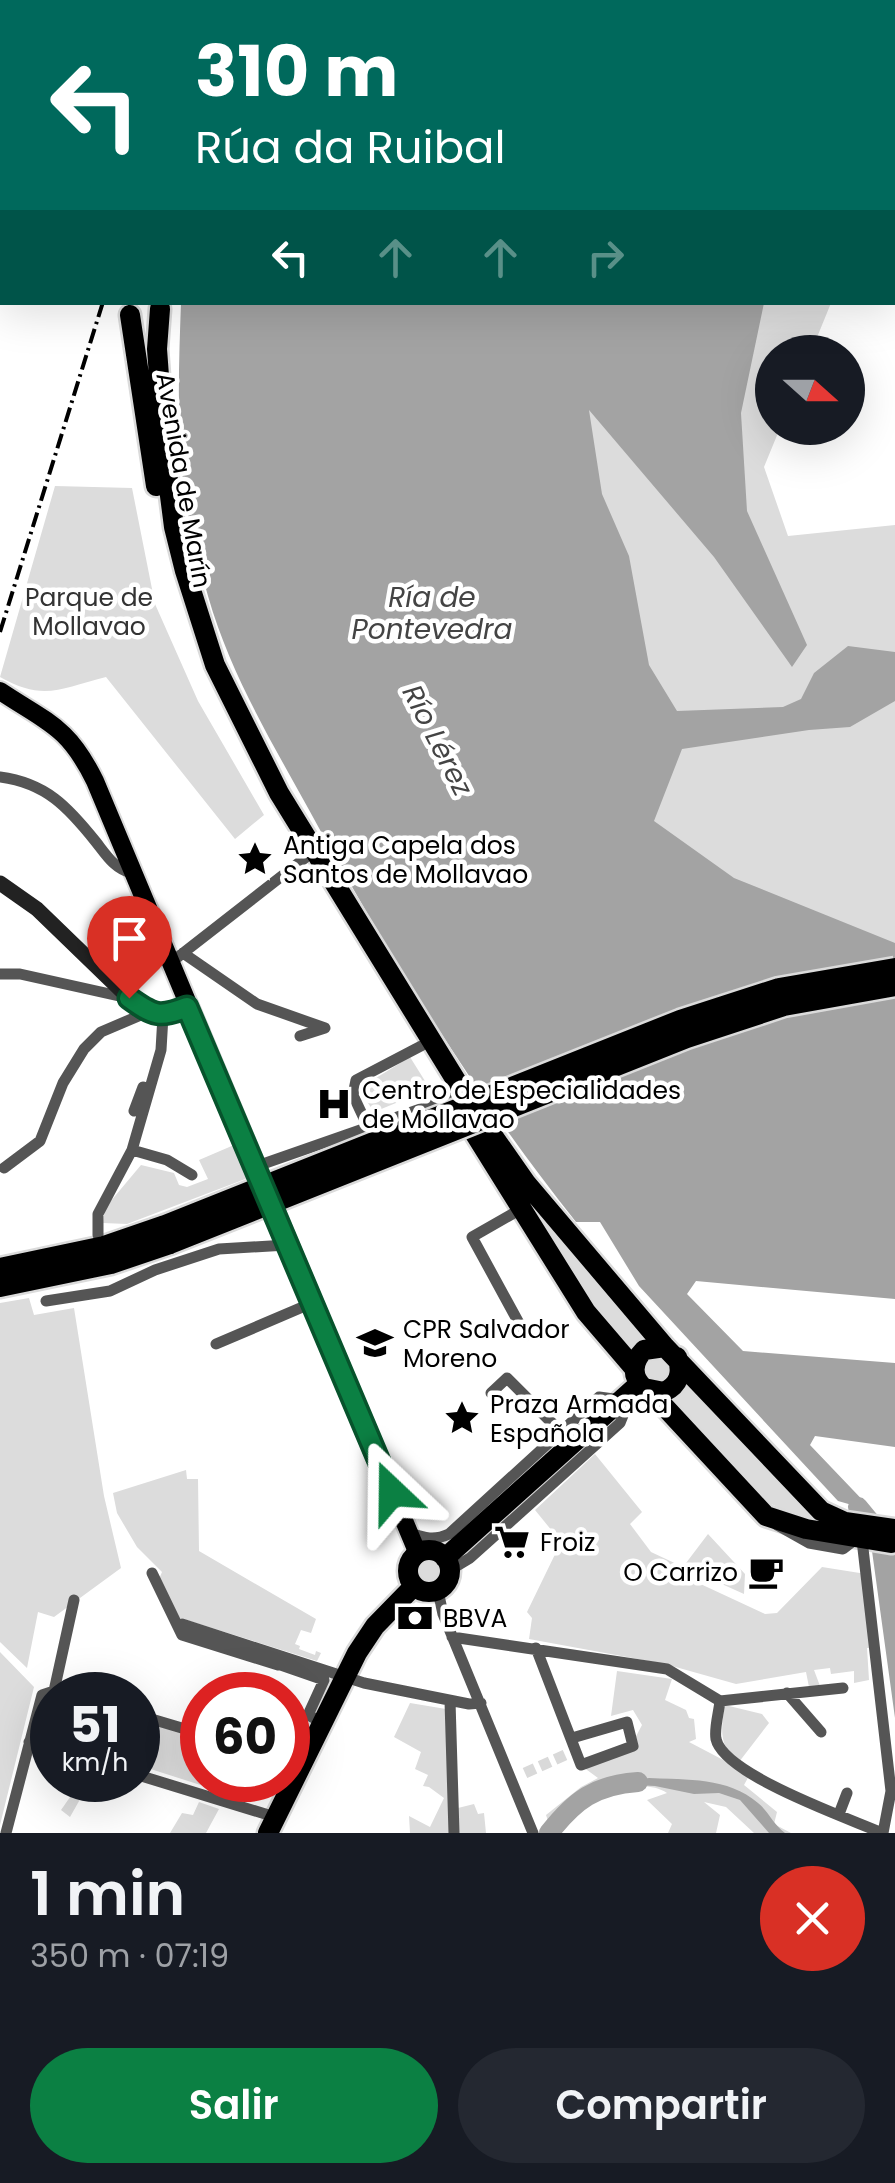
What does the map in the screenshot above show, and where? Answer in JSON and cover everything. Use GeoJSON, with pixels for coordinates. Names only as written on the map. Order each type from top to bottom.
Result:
{"type":"FeatureCollection","features":[{"type":"Feature","properties":{"kind":"highway"},"geometry":{"type":"LineString","coordinates":[[126,309],[143,319],[161,306]]}},
{"type":"Feature","properties":{"kind":"highway","name":"Avenida de Marín"},"geometry":{"type":"LineString","coordinates":[[161,306],[157,349],[174,527],[214,665],[279,793],[485,1127],[526,1182],[671,1352],[821,1510],[862,1536]]}},
{"type":"Feature","properties":{"kind":"highway","name":"Avenida de Marín"},"geometry":{"type":"LineString","coordinates":[[126,309],[164,530],[185,616],[227,722],[305,858],[586,1312],[641,1381],[766,1516],[806,1529],[862,1536],[894,1534]]}},
{"type":"Feature","properties":{"kind":"highway"},"geometry":{"type":"LineString","coordinates":[[0,1288],[111,1264],[167,1234],[680,1020],[779,988],[895,968]]}},
{"type":"Feature","properties":{"kind":"highway"},"geometry":{"type":"LineString","coordinates":[[0,1268],[167,1234],[687,1038],[784,1006],[895,986]]}},
{"type":"Feature","properties":{"kind":"highway"},"geometry":{"type":"LineString","coordinates":[[448,1564],[429,1550],[418,1554],[408,1568],[414,1586],[425,1592],[438,1591],[447,1582],[448,1564],[474,1522],[641,1381],[644,1350],[671,1352],[680,1372],[675,1384],[664,1392],[641,1381]]}},
{"type":"Feature","properties":{"kind":"highway"},"geometry":{"type":"LineString","coordinates":[[310,1740],[375,1626],[414,1586]]}},
{"type":"Feature","properties":{"kind":"main road"},"geometry":{"type":"LineString","coordinates":[[2,692],[53,724],[81,753],[131,873],[177,958],[187,1007],[418,1554]]}},
{"type":"Feature","properties":{"kind":"street"},"geometry":{"type":"LineString","coordinates":[[0,778],[21,780],[44,790],[80,823],[116,867],[131,873]]}},
{"type":"Feature","properties":{"kind":"street"},"geometry":{"type":"LineString","coordinates":[[177,958],[305,858]]}},
{"type":"Feature","properties":{"kind":"street"},"geometry":{"type":"LineString","coordinates":[[0,883],[37,910],[129,998],[158,1017]]}},
{"type":"Feature","properties":{"kind":"street"},"geometry":{"type":"LineString","coordinates":[[177,958],[202,968],[258,1004],[325,1028],[300,1036]]}},
{"type":"Feature","properties":{"kind":"street"},"geometry":{"type":"LineString","coordinates":[[0,974],[20,974],[129,998]]}},
{"type":"Feature","properties":{"kind":"street"},"geometry":{"type":"LineString","coordinates":[[4,1168],[40,1141],[62,1084],[84,1049],[102,1032],[187,1007]]}},
{"type":"Feature","properties":{"kind":"street"},"geometry":{"type":"LineString","coordinates":[[134,1111],[158,1017]]}},
{"type":"Feature","properties":{"kind":"street"},"geometry":{"type":"LineString","coordinates":[[98,1235],[98,1214],[132,1150],[161,1050],[158,1017]]}},
{"type":"Feature","properties":{"kind":"street"},"geometry":{"type":"LineString","coordinates":[[368,1127],[354,1095],[356,1080],[421,1046]]}},
{"type":"Feature","properties":{"kind":"street"},"geometry":{"type":"LineString","coordinates":[[254,1167],[452,1098]]}},
{"type":"Feature","properties":{"kind":"street"},"geometry":{"type":"LineString","coordinates":[[132,1150],[167,1160],[192,1176]]}},
{"type":"Feature","properties":{"kind":"street"},"geometry":{"type":"LineString","coordinates":[[521,1208],[472,1237],[526,1336]]}},
{"type":"Feature","properties":{"kind":"street"},"geometry":{"type":"LineString","coordinates":[[46,1301],[110,1291],[155,1270],[218,1249],[288,1245]]}},
{"type":"Feature","properties":{"kind":"street"},"geometry":{"type":"LineString","coordinates":[[216,1344],[312,1303]]}},
{"type":"Feature","properties":{"kind":"street"},"geometry":{"type":"LineString","coordinates":[[491,1393],[508,1378],[561,1432]]}},
{"type":"Feature","properties":{"kind":"street"},"geometry":{"type":"LineString","coordinates":[[410,1533],[439,1539],[474,1522],[599,1397],[621,1400],[624,1414],[620,1423],[470,1558],[448,1564]]}},
{"type":"Feature","properties":{"kind":"street"},"geometry":{"type":"LineString","coordinates":[[720,1700],[716,1738],[725,1757],[759,1780],[883,1833],[891,1790],[862,1536]]}},
{"type":"Feature","properties":{"kind":"street"},"geometry":{"type":"LineString","coordinates":[[152,1574],[182,1636],[324,1680],[308,1715],[322,1722]]}},
{"type":"Feature","properties":{"kind":"street"},"geometry":{"type":"LineString","coordinates":[[438,1591],[452,1637],[533,1833]]}},
{"type":"Feature","properties":{"kind":"street"},"geometry":{"type":"LineString","coordinates":[[54,1672],[74,1600]]}},
{"type":"Feature","properties":{"kind":"street"},"geometry":{"type":"LineString","coordinates":[[182,1624],[344,1677],[450,1701],[481,1703]]}},
{"type":"Feature","properties":{"kind":"street"},"geometry":{"type":"LineString","coordinates":[[452,1637],[667,1669],[720,1700],[843,1688]]}},
{"type":"Feature","properties":{"kind":"street"},"geometry":{"type":"LineString","coordinates":[[536,1648],[571,1748],[581,1765],[633,1746],[626,1722],[571,1748]]}},
{"type":"Feature","properties":{"kind":"street"},"geometry":{"type":"LineString","coordinates":[[261,1650],[278,1665]]}},
{"type":"Feature","properties":{"kind":"street"},"geometry":{"type":"LineString","coordinates":[[787,1694],[821,1732]]}},
{"type":"Feature","properties":{"kind":"street"},"geometry":{"type":"LineString","coordinates":[[450,1701],[454,1833]]}},
{"type":"Feature","properties":{"kind":"street"},"geometry":{"type":"LineString","coordinates":[[6,1833],[30,1742]]}},
{"type":"Feature","properties":{"kind":"street"},"geometry":{"type":"LineString","coordinates":[[510,1779],[525,1773]]}},
{"type":"Feature","properties":{"kind":"street"},"geometry":{"type":"LineString","coordinates":[[160,1783],[271,1825]]}},
{"type":"Feature","properties":{"kind":"street"},"geometry":{"type":"LineString","coordinates":[[839,1814],[847,1793]]}},
{"type":"Feature","properties":{"kind":"green space"},"geometry":{"type":"Polygon","coordinates":[[[397,305],[830,305],[818,335],[755,335],[755,445],[773,445],[764,467],[788,536],[895,525],[895,1146],[750,1114],[397,305]]]}},
{"type":"Feature","properties":{"kind":"green space","name":"Parque de Mollavao"},"geometry":{"type":"Polygon","coordinates":[[[55,486],[132,488],[155,604],[198,701],[264,815],[235,839],[106,677],[41,691],[0,677],[55,486]]]}},
{"type":"Feature","properties":{"kind":"green space"},"geometry":{"type":"Polygon","coordinates":[[[410,1057],[430,1089],[374,1112],[362,1094],[363,1086],[410,1057]]]}},
{"type":"Feature","properties":{"kind":"green space"},"geometry":{"type":"Polygon","coordinates":[[[490,1140],[654,1338],[630,1354],[571,1276],[490,1140]]]}},
{"type":"Feature","properties":{"kind":"green space"},"geometry":{"type":"Polygon","coordinates":[[[234,1145],[248,1178],[127,1224],[103,1223],[105,1208],[141,1165],[174,1173],[179,1185],[187,1187],[208,1179],[199,1160],[234,1145]]]}},
{"type":"Feature","properties":{"kind":"green space"},"geometry":{"type":"Polygon","coordinates":[[[29,1298],[34,1315],[74,1308],[104,1496],[121,1568],[54,1617],[38,1612],[27,1668],[0,1642],[0,1303],[29,1298]]]}},
{"type":"Feature","properties":{"kind":"green space"},"geometry":{"type":"Polygon","coordinates":[[[658,1357],[667,1360],[667,1378],[658,1381],[649,1378],[646,1369],[649,1360],[658,1357]]]}},
{"type":"Feature","properties":{"kind":"green space"},"geometry":{"type":"Polygon","coordinates":[[[688,1380],[837,1525],[805,1520],[767,1502],[667,1398],[688,1380]]]}},
{"type":"Feature","properties":{"kind":"green space"},"geometry":{"type":"Polygon","coordinates":[[[595,1454],[642,1512],[630,1524],[651,1552],[683,1567],[708,1534],[745,1574],[744,1594],[684,1567],[679,1574],[765,1614],[777,1613],[822,1567],[866,1574],[875,1648],[867,1648],[869,1680],[854,1683],[854,1671],[831,1674],[830,1668],[814,1670],[820,1686],[809,1687],[806,1672],[736,1684],[665,1664],[529,1639],[532,1618],[527,1612],[561,1542],[535,1510],[595,1454]]]}},
{"type":"Feature","properties":{"kind":"green space"},"geometry":{"type":"Polygon","coordinates":[[[186,1470],[187,1479],[198,1479],[199,1551],[316,1619],[311,1633],[301,1630],[295,1644],[315,1655],[316,1651],[321,1653],[317,1661],[177,1617],[159,1579],[162,1572],[137,1547],[117,1513],[113,1493],[186,1470]]]}},
{"type":"Feature","properties":{"kind":"green space"},"geometry":{"type":"Polygon","coordinates":[[[430,1561],[438,1564],[438,1580],[430,1583],[422,1580],[419,1572],[422,1564],[430,1561]]]}},
{"type":"Feature","properties":{"kind":"green space"},"geometry":{"type":"Polygon","coordinates":[[[0,1652],[30,1683],[30,1703],[0,1825],[0,1652]]]}},
{"type":"Feature","properties":{"kind":"green space"},"geometry":{"type":"Polygon","coordinates":[[[617,1671],[672,1679],[665,1700],[686,1710],[689,1718],[694,1719],[696,1739],[689,1742],[750,1774],[744,1785],[777,1812],[774,1824],[791,1833],[754,1833],[726,1807],[704,1802],[720,1815],[716,1833],[668,1833],[672,1824],[647,1800],[667,1793],[638,1786],[597,1798],[561,1833],[552,1833],[546,1815],[598,1778],[583,1767],[633,1742],[642,1725],[633,1710],[611,1716],[617,1671]]]}},
{"type":"Feature","properties":{"kind":"green space"},"geometry":{"type":"Polygon","coordinates":[[[410,1703],[446,1709],[451,1833],[410,1833],[409,1816],[430,1827],[444,1798],[423,1786],[428,1775],[415,1769],[421,1752],[394,1737],[410,1703]]]}},
{"type":"Feature","properties":{"kind":"green space"},"geometry":{"type":"Polygon","coordinates":[[[725,1705],[762,1714],[769,1723],[739,1762],[724,1743],[725,1705]]]}},
{"type":"Feature","properties":{"kind":"green space"},"geometry":{"type":"Polygon","coordinates":[[[160,1726],[180,1732],[180,1778],[160,1772],[160,1726]]]}},
{"type":"Feature","properties":{"kind":"green space"},"geometry":{"type":"Polygon","coordinates":[[[67,1802],[79,1802],[70,1817],[61,1810],[67,1802]]]}},
{"type":"Feature","properties":{"kind":"green space"},"geometry":{"type":"Polygon","coordinates":[[[199,1802],[219,1809],[206,1833],[170,1833],[182,1813],[193,1815],[199,1802]]]}},
{"type":"Feature","properties":{"kind":"green space"},"geometry":{"type":"Polygon","coordinates":[[[474,1804],[478,1814],[484,1813],[486,1833],[458,1833],[458,1808],[474,1804]]]}},
{"type":"Feature","properties":{"kind":"water","name":"Ría de Pontevedra"},"geometry":{"type":"Polygon","coordinates":[[[181,305],[764,305],[741,413],[747,511],[807,645],[792,667],[714,557],[589,410],[602,494],[629,556],[649,665],[677,711],[783,707],[801,699],[814,673],[848,646],[895,652],[895,701],[850,727],[682,749],[654,821],[734,878],[895,943],[895,1299],[696,1281],[687,1294],[743,1351],[895,1363],[895,1447],[815,1436],[810,1445],[873,1511],[838,1501],[639,1286],[600,1222],[576,1222],[467,1073],[338,862],[252,705],[208,596],[182,470],[181,305]]]}},
{"type":"Feature","properties":{"kind":"water"},"geometry":{"type":"Polygon","coordinates":[[[872,1551],[895,1553],[895,1718],[872,1551]]]}},
{"type":"Feature","properties":{"kind":"water"},"geometry":{"type":"Polygon","coordinates":[[[649,1778],[706,1781],[734,1788],[758,1803],[785,1833],[769,1833],[740,1800],[719,1793],[694,1794],[655,1786],[615,1784],[649,1778]]]}},
{"type":"Feature","properties":{"kind":"waterway"},"geometry":{"type":"LineString","coordinates":[[858,1507],[881,1535]]}},
{"type":"Feature","properties":{"kind":"waterway"},"geometry":{"type":"LineString","coordinates":[[549,1833],[587,1796],[638,1782]]}},
{"type":"Feature","properties":{"kind":"tunnel"},"geometry":{"type":"LineString","coordinates":[[525,1773],[565,1755]]}},
{"type":"Feature","properties":{"kind":"railway"},"geometry":{"type":"LineString","coordinates":[[0,632],[102,305]]}},
{"type":"Feature","properties":{"kind":"place","name":"Antiga Capela dos Santos de Mollavao"},"geometry":{"type":"Point","coordinates":[255,859]}},
{"type":"Feature","properties":{"kind":"place","name":"Centro de Especialidades de Mollavao"},"geometry":{"type":"Point","coordinates":[334,1104]}},
{"type":"Feature","properties":{"kind":"place","name":"CPR Salvador Moreno"},"geometry":{"type":"Point","coordinates":[375,1343]}},
{"type":"Feature","properties":{"kind":"place","name":"Praza Armada Española"},"geometry":{"type":"Point","coordinates":[462,1418]}},
{"type":"Feature","properties":{"kind":"place","name":"Froiz"},"geometry":{"type":"Point","coordinates":[512,1542]}},
{"type":"Feature","properties":{"kind":"place","name":"O Carrizo"},"geometry":{"type":"Point","coordinates":[766,1572]}},
{"type":"Feature","properties":{"kind":"place","name":"BBVA"},"geometry":{"type":"Point","coordinates":[415,1618]}},
{"type":"Feature","properties":{"kind":"route"},"geometry":{"type":"LineString","coordinates":[[129,998],[148,1012],[164,1016],[187,1007],[392,1492]]}},
{"type":"Feature","properties":{"kind":"water label","name":"Río Lérez"},"geometry":{"type":"Point","coordinates":[438,740]}}]}
